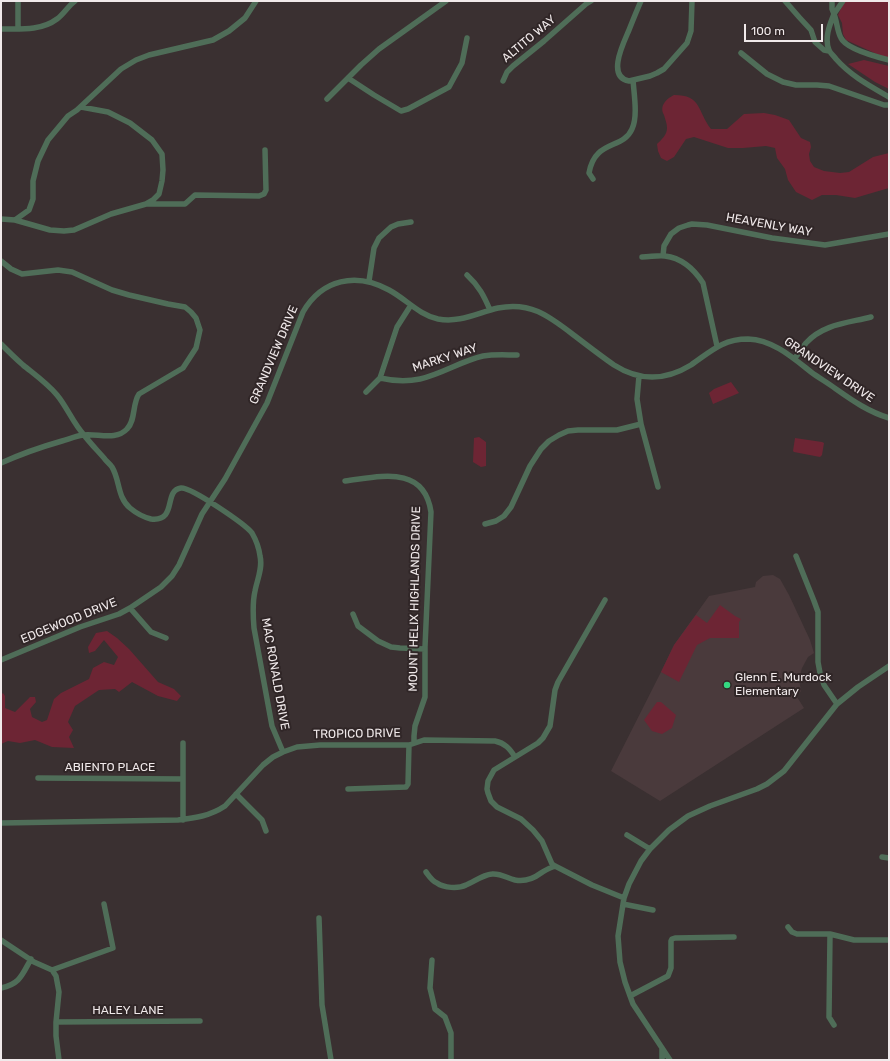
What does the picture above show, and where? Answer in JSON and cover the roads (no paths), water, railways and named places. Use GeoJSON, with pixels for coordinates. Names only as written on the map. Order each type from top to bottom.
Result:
{"type":"FeatureCollection","features":[{"type":"Feature","properties":{"kind":"street"},"geometry":{"type":"LineString","coordinates":[[18,1],[18,29]]}},
{"type":"Feature","properties":{"kind":"street"},"geometry":{"type":"LineString","coordinates":[[1,29],[18,29],[41,26],[51,22],[61,15],[75,1]]}},
{"type":"Feature","properties":{"kind":"street"},"geometry":{"type":"LineString","coordinates":[[15,220],[29,210],[32,199],[33,181],[38,161],[48,140],[68,116],[121,69],[136,60],[149,55],[214,40],[229,31],[245,18],[256,1]]}},
{"type":"Feature","properties":{"kind":"street"},"geometry":{"type":"LineString","coordinates":[[327,99],[379,49],[446,1]]}},
{"type":"Feature","properties":{"kind":"street","name":"ALTITO WAY"},"geometry":{"type":"LineString","coordinates":[[503,81],[507,72],[513,66],[591,1]]}},
{"type":"Feature","properties":{"kind":"street"},"geometry":{"type":"LineString","coordinates":[[641,1],[621,48],[617,63],[620,77],[626,81],[650,76],[664,69],[687,43],[691,32],[692,1]]}},
{"type":"Feature","properties":{"kind":"street"},"geometry":{"type":"LineString","coordinates":[[785,1],[811,30],[815,42],[824,50],[829,51],[843,67],[889,97]]}},
{"type":"Feature","properties":{"kind":"street"},"geometry":{"type":"LineString","coordinates":[[832,1],[832,9],[844,43],[866,53],[889,60]]}},
{"type":"Feature","properties":{"kind":"street"},"geometry":{"type":"LineString","coordinates":[[829,51],[827,36],[830,24],[834,14],[843,1]]}},
{"type":"Feature","properties":{"kind":"street"},"geometry":{"type":"LineString","coordinates":[[348,78],[400,111],[408,109],[449,87],[462,63],[467,38]]}},
{"type":"Feature","properties":{"kind":"street"},"geometry":{"type":"LineString","coordinates":[[741,53],[767,74],[783,82],[796,85],[830,86],[884,105],[889,105]]}},
{"type":"Feature","properties":{"kind":"street"},"geometry":{"type":"LineString","coordinates":[[594,179],[589,173],[592,161],[599,152],[606,147],[623,140],[630,134],[633,128],[635,115],[633,80]]}},
{"type":"Feature","properties":{"kind":"street"},"geometry":{"type":"LineString","coordinates":[[1,219],[15,220],[50,230],[74,230],[111,214],[146,204],[159,194],[164,170],[162,154],[152,140],[130,123],[108,112],[81,106]]}},
{"type":"Feature","properties":{"kind":"street"},"geometry":{"type":"LineString","coordinates":[[146,204],[185,204],[195,195],[259,196],[264,194],[266,190],[264,150]]}},
{"type":"Feature","properties":{"kind":"street"},"geometry":{"type":"LineString","coordinates":[[369,281],[374,248],[379,238],[391,227],[398,224],[411,222]]}},
{"type":"Feature","properties":{"kind":"street","name":"HEAVENLY WAY"},"geometry":{"type":"LineString","coordinates":[[663,256],[664,246],[671,234],[688,224],[707,225],[772,238],[825,245],[889,234]]}},
{"type":"Feature","properties":{"kind":"street"},"geometry":{"type":"LineString","coordinates":[[642,257],[663,256],[676,259],[690,267],[698,275],[703,283],[717,346]]}},
{"type":"Feature","properties":{"kind":"street"},"geometry":{"type":"LineString","coordinates":[[1,261],[8,267],[22,274],[58,270],[72,272],[112,290],[185,308],[196,318],[200,330],[196,348],[183,368],[138,394],[132,422],[128,428],[120,433],[108,436],[83,435],[43,446],[1,463]]}},
{"type":"Feature","properties":{"kind":"street"},"geometry":{"type":"LineString","coordinates":[[467,275],[476,283],[484,295],[490,310]]}},
{"type":"Feature","properties":{"kind":"street","name":"GRANDVIEW DRIVE"},"geometry":{"type":"LineString","coordinates":[[210,502],[225,480],[267,404],[303,312],[309,302],[323,290],[339,282],[351,280],[369,281],[390,290],[426,315],[444,319],[455,320],[505,307],[521,307],[536,311],[550,317],[623,371],[640,376],[655,377],[674,373],[690,365],[717,346],[726,342],[759,340],[772,345],[795,358],[811,372],[852,401],[876,414],[889,418]]}},
{"type":"Feature","properties":{"kind":"street"},"geometry":{"type":"LineString","coordinates":[[366,392],[380,378],[397,327],[412,305]]}},
{"type":"Feature","properties":{"kind":"street"},"geometry":{"type":"LineString","coordinates":[[795,358],[812,337],[825,329],[838,324],[870,317]]}},
{"type":"Feature","properties":{"kind":"street"},"geometry":{"type":"LineString","coordinates":[[1,344],[57,395],[83,435]]}},
{"type":"Feature","properties":{"kind":"street","name":"MARKY WAY"},"geometry":{"type":"LineString","coordinates":[[380,378],[398,381],[419,379],[484,356],[497,354],[517,355]]}},
{"type":"Feature","properties":{"kind":"street"},"geometry":{"type":"LineString","coordinates":[[640,376],[637,399],[641,424],[658,487]]}},
{"type":"Feature","properties":{"kind":"street"},"geometry":{"type":"LineString","coordinates":[[486,524],[496,521],[504,516],[511,507],[530,466],[540,449],[558,435],[568,431],[578,430],[617,430],[641,424]]}},
{"type":"Feature","properties":{"kind":"street","name":"MAC RONALD DRIVE"},"geometry":{"type":"LineString","coordinates":[[83,435],[112,467],[116,475],[119,491],[123,500],[131,509],[140,515],[156,519],[163,517],[168,512],[173,493],[181,488],[191,491],[210,502],[246,527],[256,540],[261,557],[253,601],[254,628],[272,726],[282,752]]}},
{"type":"Feature","properties":{"kind":"street","name":"MOUNT HELIX HIGHLANDS DRIVE"},"geometry":{"type":"LineString","coordinates":[[345,481],[392,476],[400,477],[417,485],[427,497],[431,512],[424,697],[415,726],[408,784],[406,787],[348,789]]}},
{"type":"Feature","properties":{"kind":"street","name":"EDGEWOOD DRIVE"},"geometry":{"type":"LineString","coordinates":[[1,660],[80,627],[119,614],[161,587],[172,576],[179,565],[196,527],[210,502]]}},
{"type":"Feature","properties":{"kind":"street"},"geometry":{"type":"LineString","coordinates":[[796,556],[818,612],[818,662],[820,673],[824,685],[837,704]]}},
{"type":"Feature","properties":{"kind":"street"},"geometry":{"type":"LineString","coordinates":[[605,600],[558,682],[555,690],[550,726],[543,738],[538,743],[494,770],[489,777],[487,785],[489,797],[497,807],[521,819],[533,830],[542,841],[552,864],[623,901],[653,910]]}},
{"type":"Feature","properties":{"kind":"street"},"geometry":{"type":"LineString","coordinates":[[130,608],[151,632],[166,638]]}},
{"type":"Feature","properties":{"kind":"street"},"geometry":{"type":"LineString","coordinates":[[353,614],[358,626],[378,641],[396,648],[425,650]]}},
{"type":"Feature","properties":{"kind":"street"},"geometry":{"type":"LineString","coordinates":[[670,1060],[633,1004],[620,962],[618,936],[623,901],[629,884],[641,861],[650,849],[669,830],[688,816],[710,806],[757,789],[767,784],[784,771],[837,704],[858,687],[889,666]]}},
{"type":"Feature","properties":{"kind":"street","name":"TROPICO DRIVE"},"geometry":{"type":"LineString","coordinates":[[1,823],[184,820],[206,816],[225,806],[263,765],[282,752],[297,747],[320,745],[412,744],[424,740],[495,741],[500,742],[509,748],[516,757]]}},
{"type":"Feature","properties":{"kind":"street"},"geometry":{"type":"LineString","coordinates":[[183,743],[184,820]]}},
{"type":"Feature","properties":{"kind":"street","name":"ABIENTO PLACE"},"geometry":{"type":"LineString","coordinates":[[38,778],[183,779]]}},
{"type":"Feature","properties":{"kind":"street"},"geometry":{"type":"LineString","coordinates":[[236,794],[262,820],[266,831]]}},
{"type":"Feature","properties":{"kind":"street"},"geometry":{"type":"LineString","coordinates":[[627,835],[650,849]]}},
{"type":"Feature","properties":{"kind":"street"},"geometry":{"type":"LineString","coordinates":[[882,857],[889,858]]}},
{"type":"Feature","properties":{"kind":"street"},"geometry":{"type":"LineString","coordinates":[[426,872],[439,885],[457,888],[491,874],[499,874],[522,881],[530,880],[555,866]]}},
{"type":"Feature","properties":{"kind":"street"},"geometry":{"type":"LineString","coordinates":[[52,970],[113,948],[104,904]]}},
{"type":"Feature","properties":{"kind":"street"},"geometry":{"type":"LineString","coordinates":[[319,918],[322,1005],[331,1060]]}},
{"type":"Feature","properties":{"kind":"street"},"geometry":{"type":"LineString","coordinates":[[788,928],[797,934],[830,934],[854,940],[889,940]]}},
{"type":"Feature","properties":{"kind":"street"},"geometry":{"type":"LineString","coordinates":[[830,934],[830,1017],[834,1025]]}},
{"type":"Feature","properties":{"kind":"street"},"geometry":{"type":"LineString","coordinates":[[630,996],[668,976],[671,968],[672,939],[734,937]]}},
{"type":"Feature","properties":{"kind":"street"},"geometry":{"type":"LineString","coordinates":[[1,940],[30,960],[52,970],[56,976],[59,992],[56,1022],[59,1060]]}},
{"type":"Feature","properties":{"kind":"street"},"geometry":{"type":"LineString","coordinates":[[1,988],[14,984],[30,960]]}},
{"type":"Feature","properties":{"kind":"street"},"geometry":{"type":"LineString","coordinates":[[432,960],[430,988],[432,1000],[435,1010],[445,1017],[451,1033],[451,1060]]}},
{"type":"Feature","properties":{"kind":"street","name":"HALEY LANE"},"geometry":{"type":"LineString","coordinates":[[56,1022],[200,1021]]}},
{"type":"Feature","properties":{"kind":"street"},"geometry":{"type":"LineString","coordinates":[[662,1048],[662,1060]]}},
{"type":"Feature","properties":{"kind":"place","name":"Glenn E. Murdock Elementary"},"geometry":{"type":"Point","coordinates":[727,685]}}]}
